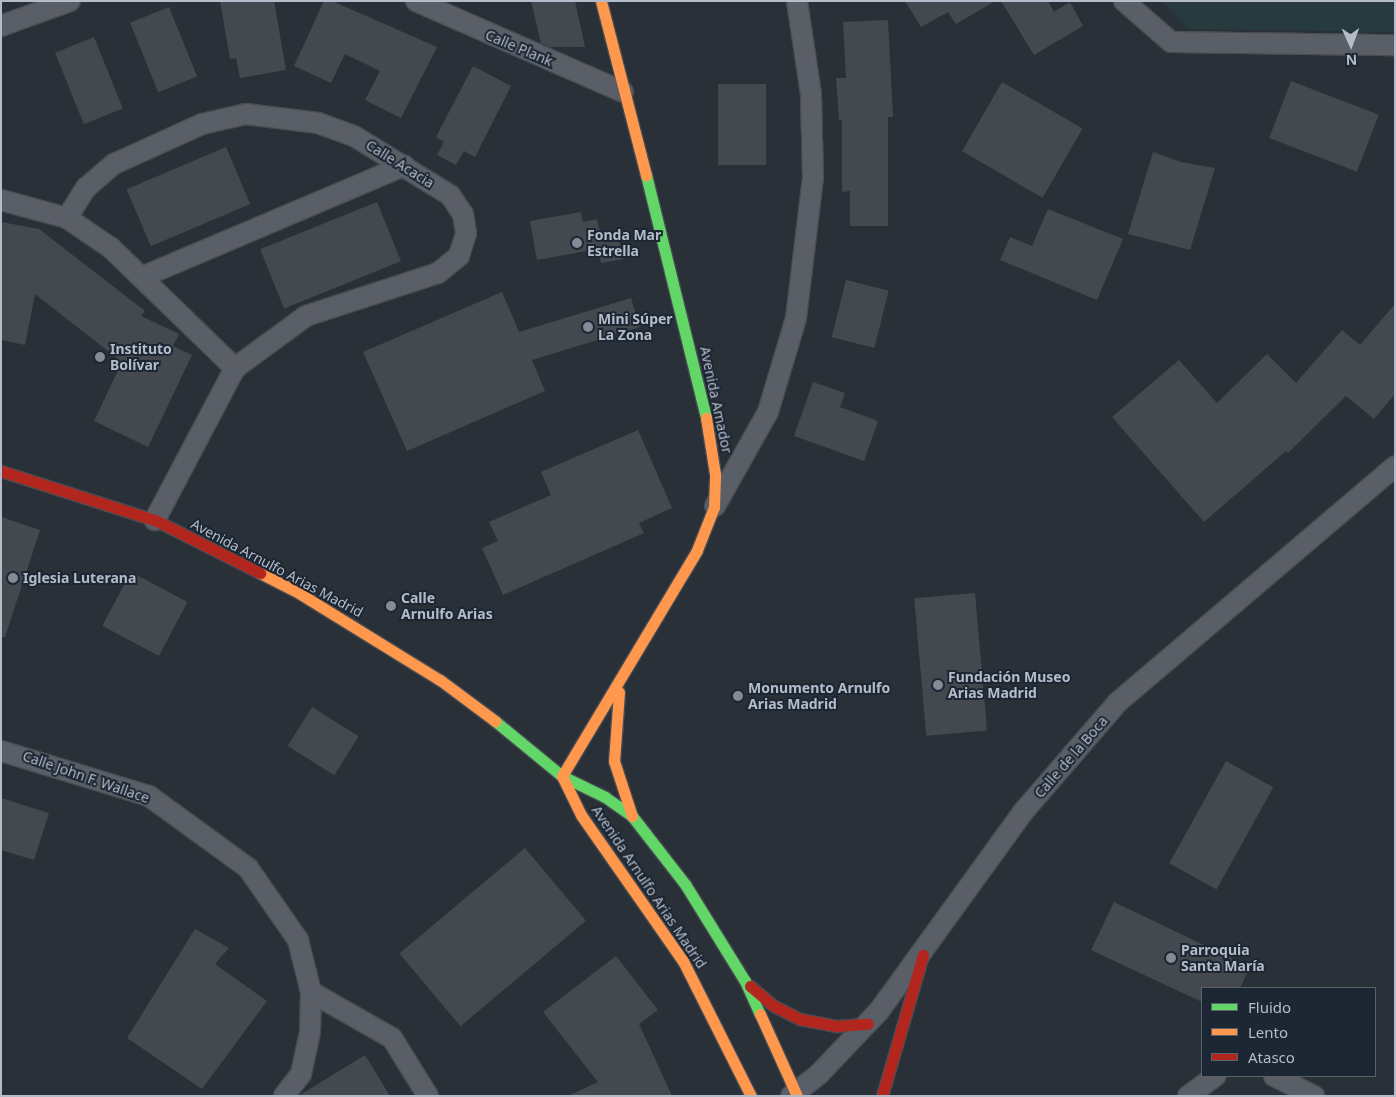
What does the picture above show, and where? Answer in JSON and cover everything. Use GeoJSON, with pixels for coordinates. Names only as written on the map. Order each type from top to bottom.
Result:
{"type":"FeatureCollection","features":[{"type":"Feature","properties":{"kind":"main road","name":"Avenida Amador"},"geometry":{"type":"LineString","coordinates":[[562,776],[697,550],[714,507],[715,474],[711,439],[601,1]]}},
{"type":"Feature","properties":{"kind":"main road","name":"Avenida Arnulfo Arias Madrid"},"geometry":{"type":"LineString","coordinates":[[1,471],[155,520],[294,590],[406,657],[482,709],[562,776],[605,797],[632,816],[685,884],[745,982],[795,1095]]}},
{"type":"Feature","properties":{"kind":"main road"},"geometry":{"type":"LineString","coordinates":[[622,678],[613,752],[618,779],[632,816]]}},
{"type":"Feature","properties":{"kind":"main road","name":"Avenida Arnulfo Arias Madrid"},"geometry":{"type":"LineString","coordinates":[[562,776],[581,815],[683,961],[734,1055],[751,1096]]}},
{"type":"Feature","properties":{"kind":"main road"},"geometry":{"type":"LineString","coordinates":[[882,1096],[923,956]]}},
{"type":"Feature","properties":{"kind":"main road"},"geometry":{"type":"LineString","coordinates":[[745,982],[774,1006],[800,1019],[837,1026],[868,1024]]}},
{"type":"Feature","properties":{"kind":"street"},"geometry":{"type":"LineString","coordinates":[[1,26],[70,1]]}},
{"type":"Feature","properties":{"kind":"street","name":"Calle Plank"},"geometry":{"type":"LineString","coordinates":[[416,1],[623,92]]}},
{"type":"Feature","properties":{"kind":"street"},"geometry":{"type":"LineString","coordinates":[[714,507],[768,412],[796,318],[813,178],[811,94],[797,1]]}},
{"type":"Feature","properties":{"kind":"street"},"geometry":{"type":"LineString","coordinates":[[1124,1],[1171,42],[1395,46]]}},
{"type":"Feature","properties":{"kind":"street","name":"Calle Acacia"},"geometry":{"type":"LineString","coordinates":[[67,218],[86,188],[114,164],[224,117],[246,114],[335,128],[404,166],[450,195],[463,214],[466,234],[459,256],[438,273],[306,316],[235,368]]}},
{"type":"Feature","properties":{"kind":"street"},"geometry":{"type":"LineString","coordinates":[[142,277],[404,166]]}},
{"type":"Feature","properties":{"kind":"street"},"geometry":{"type":"LineString","coordinates":[[1,200],[67,218],[111,248],[235,368],[155,520]]}},
{"type":"Feature","properties":{"kind":"street","name":"Calle de la Boca"},"geometry":{"type":"LineString","coordinates":[[795,1095],[868,1024],[923,956],[1023,812],[1118,704],[1395,466]]}},
{"type":"Feature","properties":{"kind":"street","name":"Calle John F. Wallace"},"geometry":{"type":"LineString","coordinates":[[1,751],[149,796],[248,868],[298,940],[311,992],[310,1032],[301,1074],[284,1096]]}},
{"type":"Feature","properties":{"kind":"street"},"geometry":{"type":"LineString","coordinates":[[311,992],[392,1038],[428,1096]]}},
{"type":"Feature","properties":{"kind":"street"},"geometry":{"type":"LineString","coordinates":[[1188,1096],[1215,1077]]}},
{"type":"Feature","properties":{"kind":"street"},"geometry":{"type":"LineString","coordinates":[[1276,1077],[1314,1096]]}},
{"type":"Feature","properties":{"kind":"green space"},"geometry":{"type":"Polygon","coordinates":[[[1162,1],[1395,1],[1395,32],[1189,29],[1162,1]]]}},
{"type":"Feature","properties":{"kind":"building"},"geometry":{"type":"Polygon","coordinates":[[[220,1],[274,1],[286,70],[240,78],[236,58],[230,59],[220,1]]]}},
{"type":"Feature","properties":{"kind":"building"},"geometry":{"type":"Polygon","coordinates":[[[324,1],[332,1],[437,47],[401,118],[365,100],[380,71],[345,54],[331,83],[294,66],[324,1]]]}},
{"type":"Feature","properties":{"kind":"building"},"geometry":{"type":"Polygon","coordinates":[[[531,1],[575,1],[585,47],[550,47],[541,43],[531,1]]]}},
{"type":"Feature","properties":{"kind":"building"},"geometry":{"type":"Polygon","coordinates":[[[905,1],[995,1],[956,24],[948,12],[921,27],[905,1]]]}},
{"type":"Feature","properties":{"kind":"building"},"geometry":{"type":"Polygon","coordinates":[[[1001,1],[1048,1],[1054,12],[1070,2],[1083,26],[1034,55],[1001,1]]]}},
{"type":"Feature","properties":{"kind":"building"},"geometry":{"type":"Polygon","coordinates":[[[169,7],[197,77],[158,92],[130,23],[169,7]]]}},
{"type":"Feature","properties":{"kind":"building"},"geometry":{"type":"Polygon","coordinates":[[[888,20],[893,117],[888,117],[888,226],[850,226],[850,191],[842,192],[842,120],[839,120],[836,78],[846,78],[843,22],[888,20]]]}},
{"type":"Feature","properties":{"kind":"building"},"geometry":{"type":"Polygon","coordinates":[[[94,37],[123,108],[84,124],[55,53],[94,37]]]}},
{"type":"Feature","properties":{"kind":"building"},"geometry":{"type":"Polygon","coordinates":[[[473,66],[511,86],[475,157],[464,151],[456,165],[437,155],[444,142],[436,137],[473,66]]]}},
{"type":"Feature","properties":{"kind":"building"},"geometry":{"type":"Polygon","coordinates":[[[1291,81],[1379,115],[1357,172],[1269,138],[1291,81]]]}},
{"type":"Feature","properties":{"kind":"building"},"geometry":{"type":"Polygon","coordinates":[[[1002,82],[1083,128],[1043,198],[962,151],[1002,82]]]}},
{"type":"Feature","properties":{"kind":"building"},"geometry":{"type":"Polygon","coordinates":[[[718,84],[766,84],[766,165],[718,165],[718,84]]]}},
{"type":"Feature","properties":{"kind":"building"},"geometry":{"type":"Polygon","coordinates":[[[226,147],[250,204],[151,246],[127,189],[226,147]]]}},
{"type":"Feature","properties":{"kind":"building"},"geometry":{"type":"Polygon","coordinates":[[[1153,152],[1181,162],[1215,168],[1190,250],[1128,234],[1153,152]]]}},
{"type":"Feature","properties":{"kind":"building"},"geometry":{"type":"Polygon","coordinates":[[[377,202],[401,261],[284,309],[260,249],[377,202]]]}},
{"type":"Feature","properties":{"kind":"building"},"geometry":{"type":"Polygon","coordinates":[[[1048,209],[1123,239],[1097,300],[1000,260],[1010,237],[1032,246],[1048,209]]]}},
{"type":"Feature","properties":{"kind":"building","name":"Fonda Mar Estrella"},"geometry":{"type":"Polygon","coordinates":[[[581,212],[583,222],[597,219],[601,237],[618,234],[623,259],[601,263],[598,249],[537,260],[530,221],[581,212]]]}},
{"type":"Feature","properties":{"kind":"building"},"geometry":{"type":"Polygon","coordinates":[[[1,222],[39,229],[145,311],[141,316],[179,334],[173,346],[192,355],[148,447],[94,421],[122,362],[35,294],[25,345],[1,340],[1,222]]]}},
{"type":"Feature","properties":{"kind":"building"},"geometry":{"type":"Polygon","coordinates":[[[846,280],[889,291],[874,348],[832,337],[846,280]]]}},
{"type":"Feature","properties":{"kind":"building"},"geometry":{"type":"Polygon","coordinates":[[[502,292],[519,332],[631,298],[640,327],[532,360],[545,391],[407,451],[363,352],[502,292]]]}},
{"type":"Feature","properties":{"kind":"building"},"geometry":{"type":"Polygon","coordinates":[[[1395,304],[1395,394],[1374,419],[1346,396],[1288,453],[1286,451],[1204,522],[1112,417],[1179,360],[1217,403],[1267,354],[1296,383],[1342,330],[1360,345],[1395,304]]]}},
{"type":"Feature","properties":{"kind":"building"},"geometry":{"type":"Polygon","coordinates":[[[813,382],[845,393],[840,407],[878,421],[864,461],[794,436],[813,382]]]}},
{"type":"Feature","properties":{"kind":"building"},"geometry":{"type":"Polygon","coordinates":[[[638,430],[672,508],[639,523],[644,533],[503,595],[482,548],[498,541],[489,522],[551,495],[541,472],[638,430]]]}},
{"type":"Feature","properties":{"kind":"building","name":"Iglesia Luterana"},"geometry":{"type":"Polygon","coordinates":[[[1,517],[40,530],[5,637],[1,637],[1,517]]]}},
{"type":"Feature","properties":{"kind":"building"},"geometry":{"type":"Polygon","coordinates":[[[131,572],[188,602],[159,656],[102,626],[131,572]]]}},
{"type":"Feature","properties":{"kind":"building"},"geometry":{"type":"Polygon","coordinates":[[[975,593],[987,730],[926,736],[914,598],[975,593]]]}},
{"type":"Feature","properties":{"kind":"building"},"geometry":{"type":"Polygon","coordinates":[[[312,707],[359,736],[334,775],[288,746],[312,707]]]}},
{"type":"Feature","properties":{"kind":"building"},"geometry":{"type":"Polygon","coordinates":[[[1226,761],[1273,787],[1217,890],[1169,863],[1226,761]]]}},
{"type":"Feature","properties":{"kind":"building"},"geometry":{"type":"Polygon","coordinates":[[[1,798],[49,813],[34,860],[1,850],[1,798]]]}},
{"type":"Feature","properties":{"kind":"building"},"geometry":{"type":"Polygon","coordinates":[[[525,848],[586,921],[460,1026],[399,953],[525,848]]]}},
{"type":"Feature","properties":{"kind":"building","name":"Parroquia Santa María"},"geometry":{"type":"Polygon","coordinates":[[[1114,902],[1250,967],[1240,987],[1201,987],[1201,1002],[1091,950],[1114,902]]]}},
{"type":"Feature","properties":{"kind":"building"},"geometry":{"type":"Polygon","coordinates":[[[195,929],[229,948],[215,964],[267,1001],[202,1089],[127,1038],[195,929]]]}},
{"type":"Feature","properties":{"kind":"building"},"geometry":{"type":"Polygon","coordinates":[[[616,956],[658,1010],[639,1024],[672,1096],[568,1096],[598,1082],[543,1012],[616,956]]]}},
{"type":"Feature","properties":{"kind":"building"},"geometry":{"type":"Polygon","coordinates":[[[365,1055],[390,1096],[299,1096],[300,1095],[365,1055]]]}},
{"type":"Feature","properties":{"kind":"traffic: fast"},"geometry":{"type":"LineString","coordinates":[[646,175],[706,418]]}},
{"type":"Feature","properties":{"kind":"traffic: fast"},"geometry":{"type":"LineString","coordinates":[[495,721],[562,776],[605,797],[632,816],[685,884],[745,981],[760,1014]]}},
{"type":"Feature","properties":{"kind":"traffic: slow"},"geometry":{"type":"LineString","coordinates":[[601,1],[646,175]]}},
{"type":"Feature","properties":{"kind":"traffic: slow"},"geometry":{"type":"LineString","coordinates":[[562,776],[697,550],[714,507],[715,474],[706,418]]}},
{"type":"Feature","properties":{"kind":"traffic: slow"},"geometry":{"type":"LineString","coordinates":[[260,573],[294,590],[440,680],[495,721]]}},
{"type":"Feature","properties":{"kind":"traffic: slow"},"geometry":{"type":"LineString","coordinates":[[619,692],[614,761],[632,816]]}},
{"type":"Feature","properties":{"kind":"traffic: slow"},"geometry":{"type":"LineString","coordinates":[[562,776],[581,815],[683,961],[751,1096]]}},
{"type":"Feature","properties":{"kind":"traffic: slow"},"geometry":{"type":"LineString","coordinates":[[760,1014],[797,1096]]}},
{"type":"Feature","properties":{"kind":"traffic: jam"},"geometry":{"type":"LineString","coordinates":[[1,471],[155,520],[260,573]]}},
{"type":"Feature","properties":{"kind":"traffic: jam"},"geometry":{"type":"LineString","coordinates":[[882,1096],[923,955]]}},
{"type":"Feature","properties":{"kind":"traffic: jam"},"geometry":{"type":"LineString","coordinates":[[750,986],[774,1006],[800,1019],[837,1026],[868,1024]]}},
{"type":"Feature","properties":{"kind":"place","name":"Fonda Mar Estrella"},"geometry":{"type":"Point","coordinates":[577,243]}},
{"type":"Feature","properties":{"kind":"place","name":"Mini Súper La Zona"},"geometry":{"type":"Point","coordinates":[588,327]}},
{"type":"Feature","properties":{"kind":"place","name":"Instituto Bolívar"},"geometry":{"type":"Point","coordinates":[100,357]}},
{"type":"Feature","properties":{"kind":"place","name":"Iglesia Luterana"},"geometry":{"type":"Point","coordinates":[13,578]}},
{"type":"Feature","properties":{"kind":"place","name":"Calle Arnulfo Arias"},"geometry":{"type":"Point","coordinates":[391,606]}},
{"type":"Feature","properties":{"kind":"place","name":"Fundación Museo Arias Madrid"},"geometry":{"type":"Point","coordinates":[938,685]}},
{"type":"Feature","properties":{"kind":"place","name":"Monumento Arnulfo Arias Madrid"},"geometry":{"type":"Point","coordinates":[738,696]}},
{"type":"Feature","properties":{"kind":"place","name":"Parroquia Santa María"},"geometry":{"type":"Point","coordinates":[1171,958]}}]}
